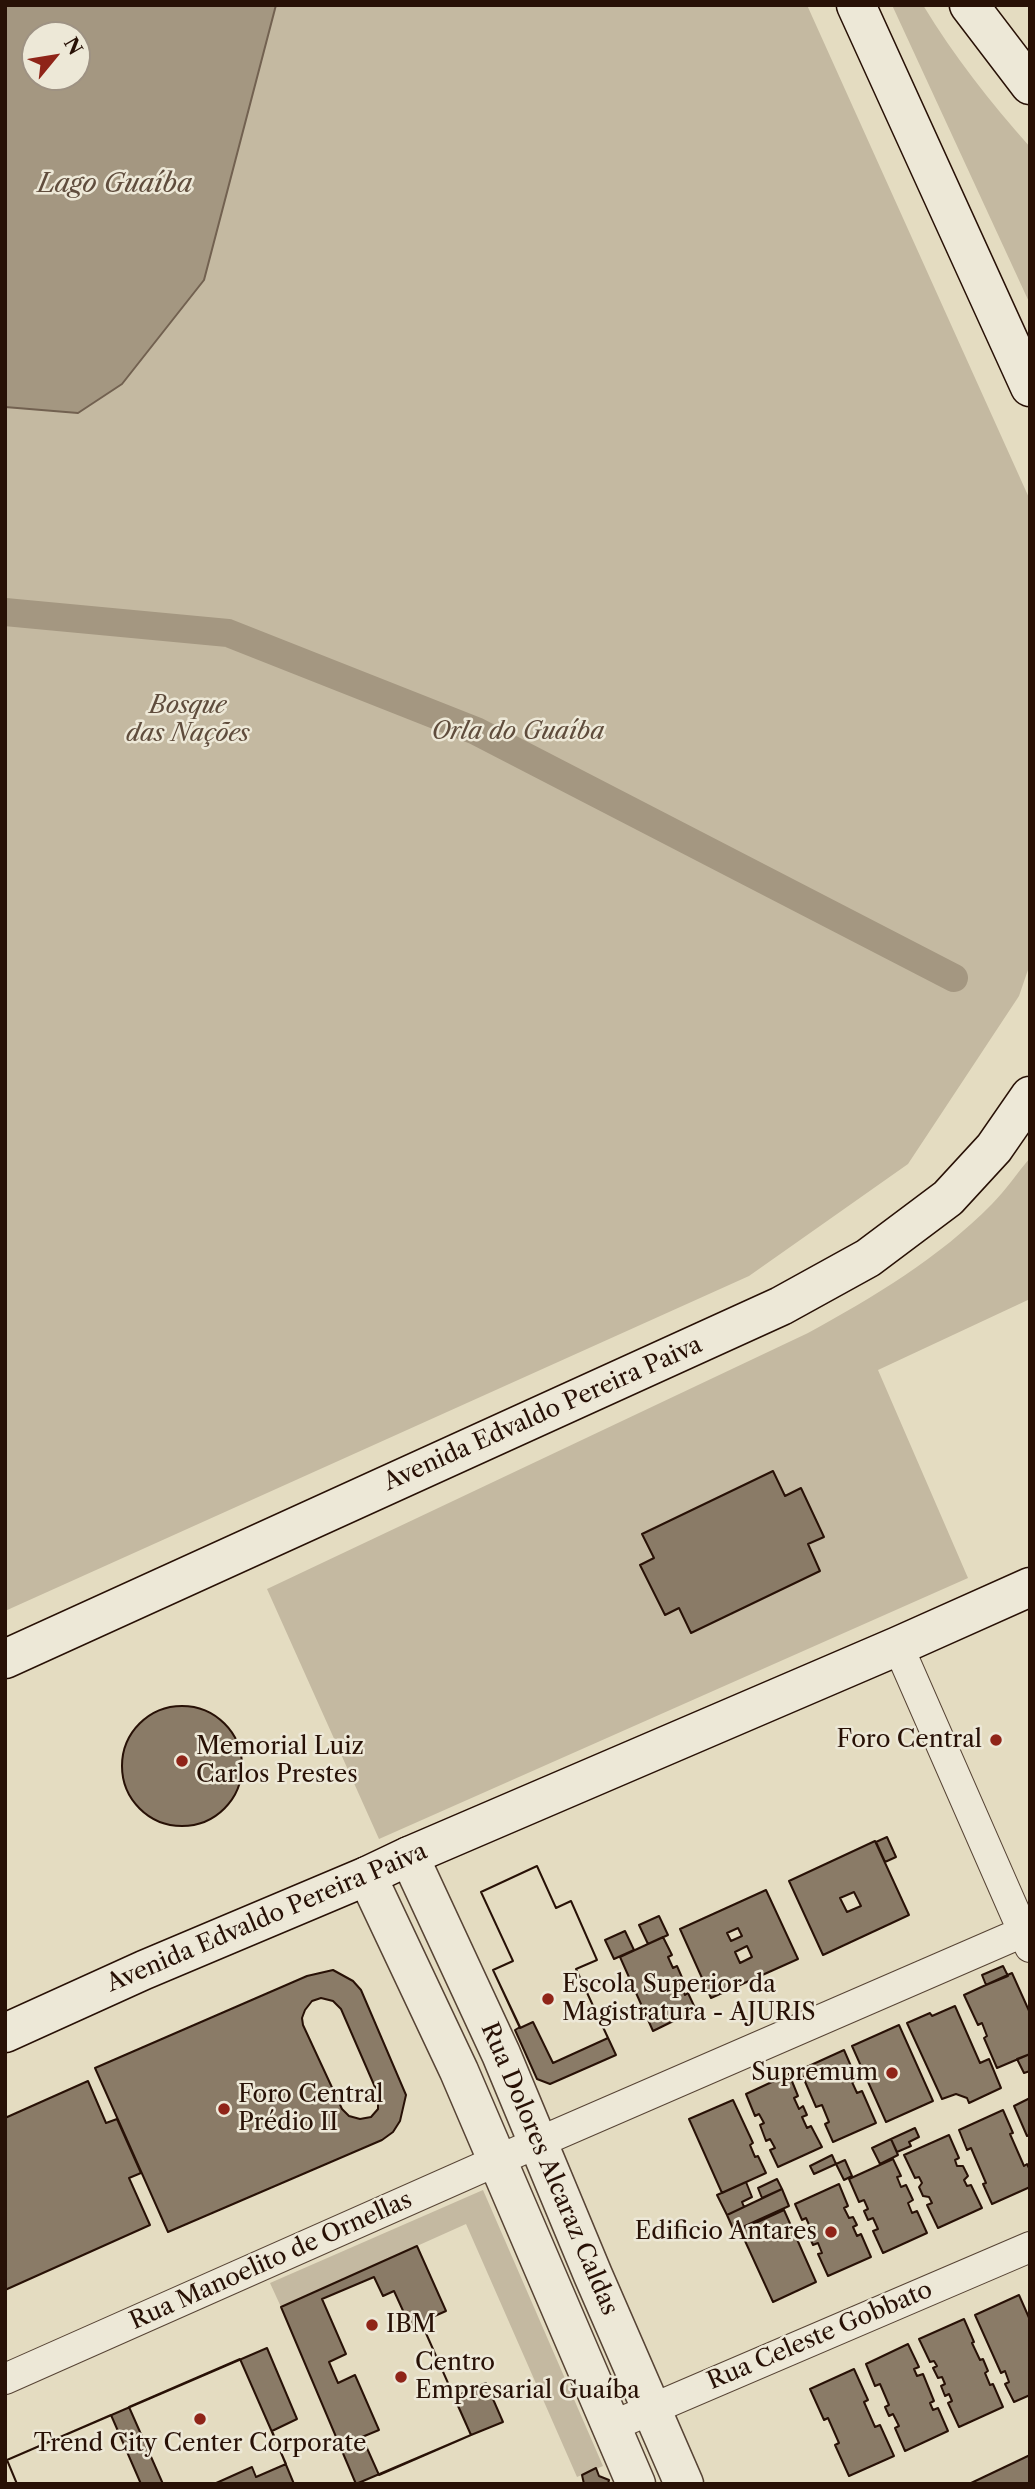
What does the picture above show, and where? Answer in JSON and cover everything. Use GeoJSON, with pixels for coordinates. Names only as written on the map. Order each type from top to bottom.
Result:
{"type":"FeatureCollection","features":[{"type":"Feature","properties":{"kind":"main road"},"geometry":{"type":"LineString","coordinates":[[856,5],[1030,387]]}},
{"type":"Feature","properties":{"kind":"main road"},"geometry":{"type":"LineString","coordinates":[[969,5],[1030,85]]}},
{"type":"Feature","properties":{"kind":"main road","name":"Avenida Edvaldo Pereira Paiva"},"geometry":{"type":"LineString","coordinates":[[5,1659],[781,1306],[857,1265],[948,1198],[994,1148],[1030,1096]]}},
{"type":"Feature","properties":{"kind":"main road","name":"Avenida Edvaldo Pereira Paiva"},"geometry":{"type":"LineString","coordinates":[[5,2033],[144,1970],[367,1876],[1030,1587]]}},
{"type":"Feature","properties":{"kind":"main road","name":"Rua Dolores Alcaraz Caldas"},"geometry":{"type":"LineString","coordinates":[[409,1856],[501,2054],[684,2484]]}},
{"type":"Feature","properties":{"kind":"main road","name":"Rua Dolores Alcaraz Caldas"},"geometry":{"type":"LineString","coordinates":[[367,1876],[459,2071],[636,2484]]}},
{"type":"Feature","properties":{"kind":"main road"},"geometry":{"type":"LineString","coordinates":[[459,2071],[501,2054]]}},
{"type":"Feature","properties":{"kind":"street"},"geometry":{"type":"LineString","coordinates":[[537,2143],[1027,1940],[898,1646]]}},
{"type":"Feature","properties":{"kind":"street","name":"Rua Manoelito de Ornellas"},"geometry":{"type":"LineString","coordinates":[[5,2379],[537,2143]]}},
{"type":"Feature","properties":{"kind":"street","name":"Rua Celeste Gobbato"},"geometry":{"type":"LineString","coordinates":[[610,2427],[1030,2247]]}},
{"type":"Feature","properties":{"kind":"green space","name":"Orla do Guaíba"},"geometry":{"type":"Polygon","coordinates":[[[276,5],[807,5],[1030,500],[1030,964],[1019,996],[908,1164],[749,1276],[5,1611],[5,407],[78,413],[203,280],[276,5]]]}},
{"type":"Feature","properties":{"kind":"green space"},"geometry":{"type":"Polygon","coordinates":[[[892,5],[923,5],[973,78],[1030,147],[1030,304],[892,5]]]}},
{"type":"Feature","properties":{"kind":"green space"},"geometry":{"type":"Polygon","coordinates":[[[1030,1158],[1030,1299],[878,1370],[968,1578],[379,1839],[267,1589],[833,1319],[881,1291],[950,1242],[992,1204],[1030,1158]]]}},
{"type":"Feature","properties":{"kind":"green space"},"geometry":{"type":"Polygon","coordinates":[[[483,2190],[603,2466],[577,2477],[466,2224],[281,2307],[270,2283],[483,2190]]]}},
{"type":"Feature","properties":{"kind":"water","name":"Lago Guaíba"},"geometry":{"type":"Polygon","coordinates":[[[5,5],[276,5],[204,280],[122,384],[78,413],[5,407],[5,5]]]}},
{"type":"Feature","properties":{"kind":"building"},"geometry":{"type":"Polygon","coordinates":[[[773,1471],[785,1496],[801,1488],[824,1537],[808,1544],[820,1571],[691,1633],[679,1608],[665,1615],[640,1565],[654,1558],[642,1534],[773,1471]]]}},
{"type":"Feature","properties":{"kind":"building","name":"Memorial Luiz Carlos Prestes"},"geometry":{"type":"Polygon","coordinates":[[[182,1706],[205,1710],[225,1723],[238,1743],[242,1766],[238,1789],[225,1809],[205,1822],[182,1826],[159,1822],[139,1809],[126,1789],[122,1766],[126,1743],[139,1723],[159,1710],[182,1706]]]}},
{"type":"Feature","properties":{"kind":"building"},"geometry":{"type":"Polygon","coordinates":[[[887,1837],[896,1857],[885,1862],[876,1842],[887,1837]]]}},
{"type":"Feature","properties":{"kind":"building"},"geometry":{"type":"Polygon","coordinates":[[[875,1841],[909,1915],[823,1955],[789,1881],[875,1841]],[[854,1892],[840,1898],[847,1912],[861,1906],[854,1892]]]}},
{"type":"Feature","properties":{"kind":"building","name":"Escola Superior da Magistratura - AJURIS"},"geometry":{"type":"Polygon","coordinates":[[[537,1866],[556,1908],[571,1901],[597,1960],[576,1969],[608,2038],[553,2063],[533,2022],[520,2028],[493,1970],[513,1961],[481,1892],[537,1866]]]}},
{"type":"Feature","properties":{"kind":"building","name":"Escola Superior da Magistratura - AJURIS"},"geometry":{"type":"Polygon","coordinates":[[[537,1866],[556,1908],[571,1901],[597,1960],[576,1969],[616,2055],[550,2084],[537,2079],[515,2030],[520,2027],[493,1970],[513,1961],[481,1892],[537,1866]]]}},
{"type":"Feature","properties":{"kind":"building"},"geometry":{"type":"Polygon","coordinates":[[[766,1890],[798,1959],[711,1998],[680,1929],[766,1890]],[[738,1928],[727,1933],[731,1941],[742,1936],[738,1928]],[[747,1946],[735,1952],[740,1963],[752,1957],[747,1946]]]}},
{"type":"Feature","properties":{"kind":"building"},"geometry":{"type":"Polygon","coordinates":[[[659,1916],[668,1935],[648,1944],[639,1925],[659,1916]]]}},
{"type":"Feature","properties":{"kind":"building"},"geometry":{"type":"Polygon","coordinates":[[[625,1931],[634,1950],[614,1959],[605,1940],[625,1931]]]}},
{"type":"Feature","properties":{"kind":"building"},"geometry":{"type":"Polygon","coordinates":[[[663,1937],[672,1955],[668,1957],[673,1968],[677,1966],[684,1982],[680,1983],[685,1995],[688,1993],[696,2010],[653,2031],[620,1957],[663,1937]]]}},
{"type":"Feature","properties":{"kind":"building"},"geometry":{"type":"Polygon","coordinates":[[[1003,1966],[1008,1976],[986,1985],[982,1975],[1003,1966]]]}},
{"type":"Feature","properties":{"kind":"building"},"geometry":{"type":"Polygon","coordinates":[[[333,1970],[353,1981],[361,1990],[406,2095],[400,2121],[393,2132],[382,2140],[168,2232],[95,2068],[307,1976],[333,1970]],[[321,1998],[312,2001],[302,2018],[303,2025],[342,2109],[349,2116],[360,2119],[371,2117],[378,2109],[378,2094],[341,2009],[333,2001],[321,1998]]]}},
{"type":"Feature","properties":{"kind":"building"},"geometry":{"type":"Polygon","coordinates":[[[1012,1973],[1030,2013],[1030,2054],[997,2068],[984,2038],[987,2036],[982,2023],[978,2025],[964,1995],[1012,1973]]]}},
{"type":"Feature","properties":{"kind":"building"},"geometry":{"type":"Polygon","coordinates":[[[955,2006],[980,2063],[989,2059],[1001,2088],[969,2103],[967,2098],[956,2094],[942,2099],[907,2023],[955,2006]]]}},
{"type":"Feature","properties":{"kind":"building","name":"Supremum"},"geometry":{"type":"Polygon","coordinates":[[[899,2025],[933,2101],[886,2122],[852,2046],[899,2025]]]}},
{"type":"Feature","properties":{"kind":"building"},"geometry":{"type":"Polygon","coordinates":[[[844,2050],[857,2080],[852,2082],[857,2093],[862,2091],[876,2123],[833,2142],[825,2124],[829,2122],[822,2105],[816,2107],[800,2070],[844,2050]]]}},
{"type":"Feature","properties":{"kind":"building"},"geometry":{"type":"Polygon","coordinates":[[[1030,2054],[1030,2071],[1024,2073],[1017,2059],[1030,2054]]]}},
{"type":"Feature","properties":{"kind":"building"},"geometry":{"type":"Polygon","coordinates":[[[789,2074],[798,2096],[794,2098],[799,2109],[803,2106],[807,2115],[802,2117],[807,2128],[811,2126],[822,2147],[778,2167],[770,2150],[775,2148],[770,2139],[766,2141],[760,2125],[764,2123],[759,2114],[755,2116],[746,2094],[789,2074]]]}},
{"type":"Feature","properties":{"kind":"building"},"geometry":{"type":"Polygon","coordinates":[[[88,2081],[106,2123],[117,2119],[141,2173],[129,2178],[150,2225],[5,2290],[5,2118],[88,2081]]]}},
{"type":"Feature","properties":{"kind":"building"},"geometry":{"type":"Polygon","coordinates":[[[1030,2098],[1030,2135],[1027,2136],[1014,2106],[1030,2098]]]}},
{"type":"Feature","properties":{"kind":"building"},"geometry":{"type":"Polygon","coordinates":[[[733,2100],[753,2143],[750,2145],[755,2157],[758,2156],[766,2173],[722,2193],[689,2119],[733,2100]]]}},
{"type":"Feature","properties":{"kind":"building"},"geometry":{"type":"Polygon","coordinates":[[[1003,2110],[1024,2166],[1027,2164],[1030,2170],[1030,2187],[992,2204],[971,2148],[967,2150],[959,2130],[1003,2110]]]}},
{"type":"Feature","properties":{"kind":"building"},"geometry":{"type":"Polygon","coordinates":[[[915,2128],[919,2137],[909,2142],[911,2146],[897,2152],[891,2139],[915,2128]]]}},
{"type":"Feature","properties":{"kind":"building"},"geometry":{"type":"Polygon","coordinates":[[[949,2135],[959,2158],[955,2160],[957,2166],[963,2166],[968,2176],[964,2180],[967,2186],[971,2185],[982,2208],[938,2228],[927,2205],[932,2203],[929,2197],[923,2196],[919,2187],[922,2183],[919,2177],[915,2178],[904,2155],[949,2135]]]}},
{"type":"Feature","properties":{"kind":"building"},"geometry":{"type":"Polygon","coordinates":[[[891,2139],[898,2155],[880,2164],[872,2148],[891,2139]]]}},
{"type":"Feature","properties":{"kind":"building"},"geometry":{"type":"Polygon","coordinates":[[[832,2155],[836,2164],[814,2174],[810,2166],[832,2155]]]}},
{"type":"Feature","properties":{"kind":"building"},"geometry":{"type":"Polygon","coordinates":[[[893,2159],[901,2176],[897,2177],[901,2187],[906,2185],[913,2200],[908,2203],[912,2213],[917,2211],[927,2233],[883,2253],[873,2231],[878,2229],[873,2218],[868,2220],[864,2211],[868,2209],[864,2200],[859,2202],[849,2179],[893,2159]]]}},
{"type":"Feature","properties":{"kind":"building"},"geometry":{"type":"Polygon","coordinates":[[[845,2160],[852,2176],[844,2180],[836,2164],[845,2160]]]}},
{"type":"Feature","properties":{"kind":"building"},"geometry":{"type":"Polygon","coordinates":[[[777,2179],[782,2189],[762,2198],[758,2188],[777,2179]]]}},
{"type":"Feature","properties":{"kind":"building"},"geometry":{"type":"Polygon","coordinates":[[[746,2182],[752,2197],[742,2202],[744,2207],[727,2215],[717,2195],[746,2182]]]}},
{"type":"Feature","properties":{"kind":"building","name":"Edificio Antares"},"geometry":{"type":"Polygon","coordinates":[[[839,2184],[848,2206],[844,2208],[849,2218],[853,2217],[857,2225],[853,2227],[857,2236],[861,2234],[871,2257],[828,2276],[818,2254],[822,2253],[818,2243],[813,2245],[806,2229],[810,2227],[806,2218],[802,2220],[795,2204],[839,2184]]]}},
{"type":"Feature","properties":{"kind":"building"},"geometry":{"type":"Polygon","coordinates":[[[782,2189],[789,2206],[734,2231],[727,2215],[782,2189]]]}},
{"type":"Feature","properties":{"kind":"building"},"geometry":{"type":"Polygon","coordinates":[[[784,2210],[816,2282],[773,2302],[740,2230],[784,2210]]]}},
{"type":"Feature","properties":{"kind":"building"},"geometry":{"type":"Polygon","coordinates":[[[417,2246],[446,2311],[421,2322],[471,2435],[356,2484],[281,2307],[417,2246]]]}},
{"type":"Feature","properties":{"kind":"building","name":"Centro Empresarial Guaíba"},"geometry":{"type":"Polygon","coordinates":[[[374,2277],[383,2296],[394,2291],[410,2326],[421,2322],[471,2435],[379,2475],[362,2437],[379,2430],[355,2375],[338,2383],[329,2362],[346,2354],[322,2299],[374,2277]]]}},
{"type":"Feature","properties":{"kind":"building"},"geometry":{"type":"Polygon","coordinates":[[[1019,2295],[1030,2320],[1030,2395],[1014,2402],[1005,2384],[1009,2382],[1005,2371],[1001,2373],[975,2315],[1019,2295]]]}},
{"type":"Feature","properties":{"kind":"building"},"geometry":{"type":"Polygon","coordinates":[[[964,2319],[974,2342],[972,2343],[988,2371],[985,2373],[990,2385],[993,2384],[1003,2407],[959,2427],[948,2403],[952,2401],[949,2394],[945,2396],[941,2386],[945,2384],[942,2377],[938,2378],[933,2368],[937,2366],[934,2361],[930,2362],[919,2339],[964,2319]]]}},
{"type":"Feature","properties":{"kind":"building"},"geometry":{"type":"Polygon","coordinates":[[[908,2344],[919,2367],[914,2369],[917,2376],[923,2374],[934,2401],[930,2403],[933,2410],[938,2408],[948,2431],[905,2451],[895,2428],[899,2426],[893,2414],[889,2416],[885,2407],[889,2405],[880,2384],[875,2386],[866,2364],[908,2344]]]}},
{"type":"Feature","properties":{"kind":"building"},"geometry":{"type":"Polygon","coordinates":[[[267,2348],[297,2419],[272,2431],[294,2484],[17,2484],[7,2460],[267,2348]]]}},
{"type":"Feature","properties":{"kind":"building","name":"Trend City Center Corporate"},"geometry":{"type":"Polygon","coordinates":[[[240,2359],[286,2464],[256,2477],[252,2467],[214,2484],[163,2484],[129,2407],[240,2359]]]}},
{"type":"Feature","properties":{"kind":"building"},"geometry":{"type":"Polygon","coordinates":[[[854,2369],[868,2400],[864,2402],[875,2427],[880,2425],[894,2456],[849,2476],[835,2445],[839,2443],[828,2418],[824,2420],[810,2389],[854,2369]]]}},
{"type":"Feature","properties":{"kind":"building"},"geometry":{"type":"Polygon","coordinates":[[[486,2383],[503,2422],[471,2435],[454,2397],[486,2383]]]}},
{"type":"Feature","properties":{"kind":"building"},"geometry":{"type":"Polygon","coordinates":[[[111,2415],[141,2484],[17,2484],[7,2460],[111,2415]]]}},
{"type":"Feature","properties":{"kind":"building"},"geometry":{"type":"Polygon","coordinates":[[[1030,2455],[1030,2484],[969,2484],[1030,2455]]]}},
{"type":"Feature","properties":{"kind":"building"},"geometry":{"type":"Polygon","coordinates":[[[596,2468],[599,2476],[609,2480],[608,2484],[584,2484],[582,2475],[596,2468]]]}},
{"type":"Feature","properties":{"kind":"waterway"},"geometry":{"type":"LineString","coordinates":[[5,612],[228,633],[476,731],[954,978]]}},
{"type":"Feature","properties":{"kind":"place","name":"Foro Central"},"geometry":{"type":"Point","coordinates":[996,1740]}},
{"type":"Feature","properties":{"kind":"place","name":"Memorial Luiz Carlos Prestes"},"geometry":{"type":"Point","coordinates":[182,1761]}},
{"type":"Feature","properties":{"kind":"place","name":"Escola Superior da Magistratura - AJURIS"},"geometry":{"type":"Point","coordinates":[548,1999]}},
{"type":"Feature","properties":{"kind":"place","name":"Supremum"},"geometry":{"type":"Point","coordinates":[892,2073]}},
{"type":"Feature","properties":{"kind":"place","name":"Foro Central Prédio II"},"geometry":{"type":"Point","coordinates":[224,2109]}},
{"type":"Feature","properties":{"kind":"place","name":"Edificio Antares"},"geometry":{"type":"Point","coordinates":[831,2232]}},
{"type":"Feature","properties":{"kind":"place","name":"IBM"},"geometry":{"type":"Point","coordinates":[372,2325]}},
{"type":"Feature","properties":{"kind":"place","name":"Centro Empresarial Guaíba"},"geometry":{"type":"Point","coordinates":[401,2377]}},
{"type":"Feature","properties":{"kind":"place","name":"Trend City Center Corporate"},"geometry":{"type":"Point","coordinates":[200,2419]}},
{"type":"Feature","properties":{"kind":"park label","name":"Bosque das Nações"},"geometry":{"type":"Point","coordinates":[188,720]}}]}
